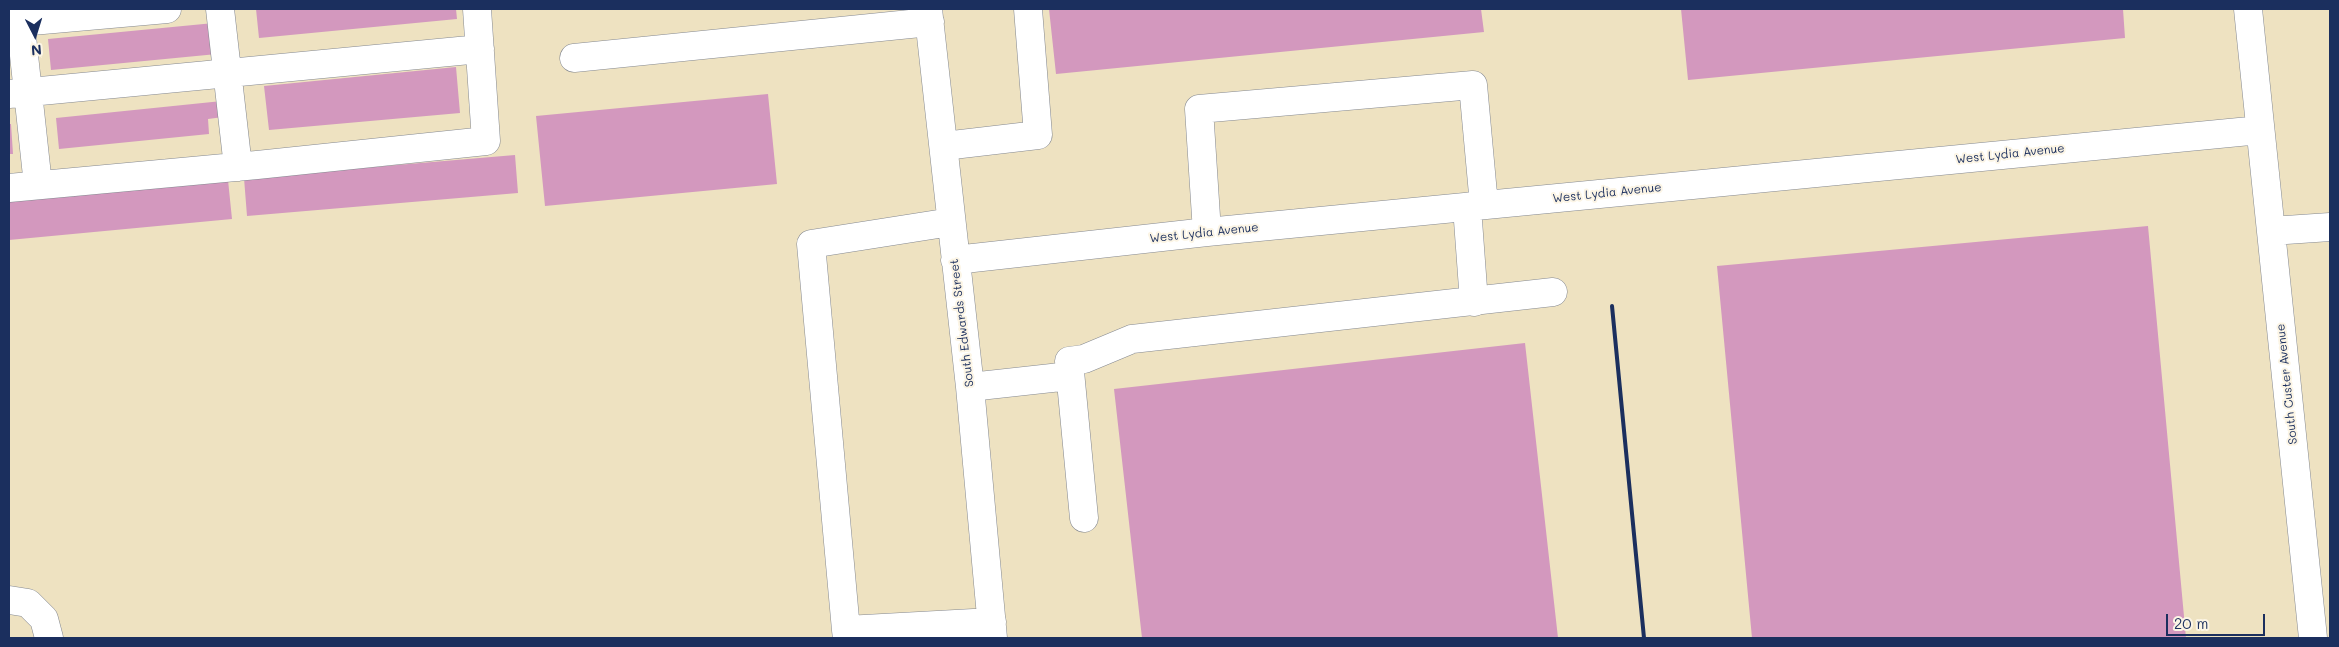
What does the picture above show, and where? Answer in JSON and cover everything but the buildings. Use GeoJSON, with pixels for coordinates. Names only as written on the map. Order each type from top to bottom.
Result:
{"type":"FeatureCollection","features":[{"type":"Feature","properties":{"kind":"street"},"geometry":{"type":"LineString","coordinates":[[38,185],[18,93],[16,18],[167,9]]}},
{"type":"Feature","properties":{"kind":"street"},"geometry":{"type":"LineString","coordinates":[[220,9],[238,167]]}},
{"type":"Feature","properties":{"kind":"street"},"geometry":{"type":"LineString","coordinates":[[9,188],[238,167],[486,141],[477,9]]}},
{"type":"Feature","properties":{"kind":"street"},"geometry":{"type":"LineString","coordinates":[[944,146],[1038,135],[1028,9]]}},
{"type":"Feature","properties":{"kind":"street","name":"South Custer Avenue"},"geometry":{"type":"LineString","coordinates":[[2248,9],[2271,231],[2320,604],[2313,638]]}},
{"type":"Feature","properties":{"kind":"street"},"geometry":{"type":"LineString","coordinates":[[574,58],[929,16]]}},
{"type":"Feature","properties":{"kind":"street","name":"South Edwards Street"},"geometry":{"type":"LineString","coordinates":[[929,16],[970,388],[992,630]]}},
{"type":"Feature","properties":{"kind":"street"},"geometry":{"type":"LineString","coordinates":[[18,93],[480,48]]}},
{"type":"Feature","properties":{"kind":"street"},"geometry":{"type":"LineString","coordinates":[[1207,232],[1199,109],[1473,85],[1476,206],[1474,302]]}},
{"type":"Feature","properties":{"kind":"street","name":"West Lydia Avenue"},"geometry":{"type":"LineString","coordinates":[[955,260],[1207,232],[2260,130]]}},
{"type":"Feature","properties":{"kind":"street"},"geometry":{"type":"LineString","coordinates":[[951,222],[811,244],[847,634],[992,630]]}},
{"type":"Feature","properties":{"kind":"street"},"geometry":{"type":"LineString","coordinates":[[2271,231],[2330,227]]}},
{"type":"Feature","properties":{"kind":"street"},"geometry":{"type":"LineString","coordinates":[[1084,518],[1069,361],[1084,359],[1132,339],[1553,292]]}},
{"type":"Feature","properties":{"kind":"street"},"geometry":{"type":"LineString","coordinates":[[970,388],[1070,376]]}},
{"type":"Feature","properties":{"kind":"street"},"geometry":{"type":"LineString","coordinates":[[9,600],[28,603],[44,619],[48,638]]}},
{"type":"Feature","properties":{"kind":"railway"},"geometry":{"type":"LineString","coordinates":[[1612,306],[1644,638]]}}]}
